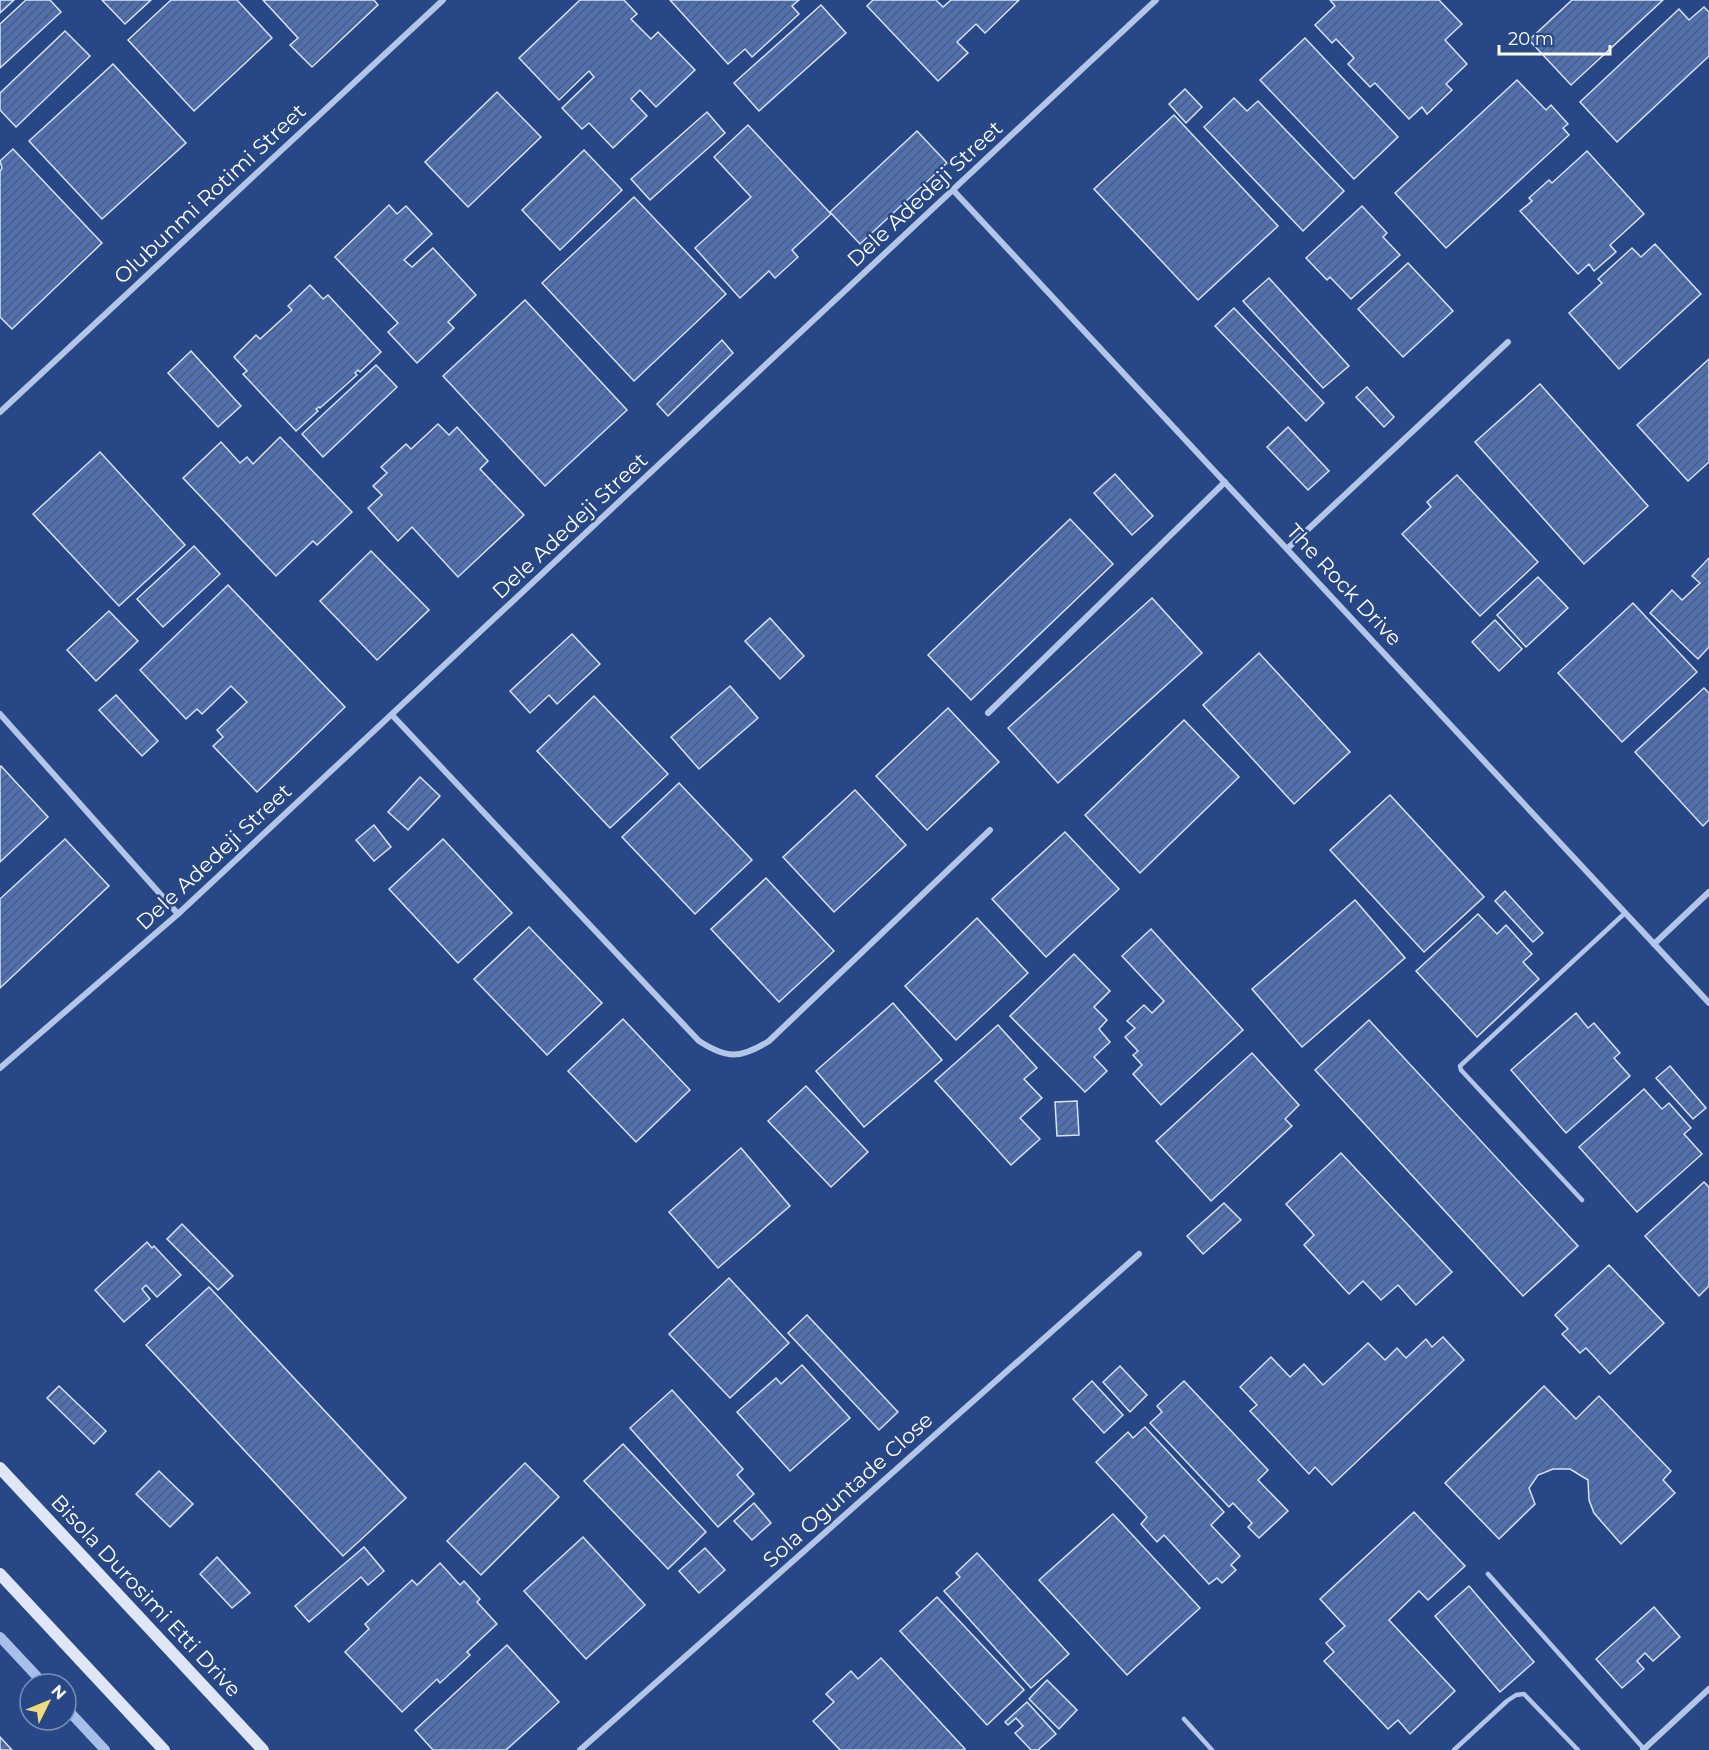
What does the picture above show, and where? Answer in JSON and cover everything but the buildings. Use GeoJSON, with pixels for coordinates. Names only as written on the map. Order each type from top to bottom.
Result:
{"type":"FeatureCollection","features":[{"type":"Feature","properties":{"kind":"main road","name":"Bisola Durosimi Etti Drive"},"geometry":{"type":"LineString","coordinates":[[0,1468],[263,1750]]}},
{"type":"Feature","properties":{"kind":"main road"},"geometry":{"type":"LineString","coordinates":[[0,1574],[164,1750]]}},
{"type":"Feature","properties":{"kind":"street","name":"Olubunmi Rotimi Street"},"geometry":{"type":"LineString","coordinates":[[0,412],[443,0]]}},
{"type":"Feature","properties":{"kind":"street","name":"Dele Adedeji Street"},"geometry":{"type":"LineString","coordinates":[[0,1068],[178,914],[1156,0]]}},
{"type":"Feature","properties":{"kind":"street","name":"The Rock Drive"},"geometry":{"type":"LineString","coordinates":[[953,190],[1709,1003]]}},
{"type":"Feature","properties":{"kind":"street"},"geometry":{"type":"LineString","coordinates":[[1287,549],[1508,342]]}},
{"type":"Feature","properties":{"kind":"street"},"geometry":{"type":"LineString","coordinates":[[988,713],[1225,482]]}},
{"type":"Feature","properties":{"kind":"street"},"geometry":{"type":"LineString","coordinates":[[0,714],[178,914]]}},
{"type":"Feature","properties":{"kind":"street"},"geometry":{"type":"LineString","coordinates":[[392,714],[699,1041],[717,1052],[735,1055],[753,1051],[769,1041],[990,830]]}},
{"type":"Feature","properties":{"kind":"street"},"geometry":{"type":"LineString","coordinates":[[1654,944],[1709,892]]}},
{"type":"Feature","properties":{"kind":"street","name":"Sola Oguntade Close"},"geometry":{"type":"LineString","coordinates":[[580,1750],[1139,1254]]}},
{"type":"Feature","properties":{"kind":"street"},"geometry":{"type":"LineString","coordinates":[[1644,1750],[1709,1689]]}},
{"type":"Feature","properties":{"kind":"lane"},"geometry":{"type":"LineString","coordinates":[[1582,1200],[1461,1070],[1460,1066],[1625,913]]}},
{"type":"Feature","properties":{"kind":"lane"},"geometry":{"type":"LineString","coordinates":[[1700,994],[1709,994]]}},
{"type":"Feature","properties":{"kind":"lane"},"geometry":{"type":"LineString","coordinates":[[1488,1574],[1644,1750]]}},
{"type":"Feature","properties":{"kind":"lane"},"geometry":{"type":"LineString","coordinates":[[1454,1750],[1507,1701],[1516,1695],[1524,1694],[1578,1750]]}},
{"type":"Feature","properties":{"kind":"lane"},"geometry":{"type":"LineString","coordinates":[[1184,1719],[1212,1750]]}},
{"type":"Feature","properties":{"kind":"waterway"},"geometry":{"type":"LineString","coordinates":[[0,1637],[33,1672]]}},
{"type":"Feature","properties":{"kind":"waterway"},"geometry":{"type":"LineString","coordinates":[[78,1721],[105,1750]]}}]}
